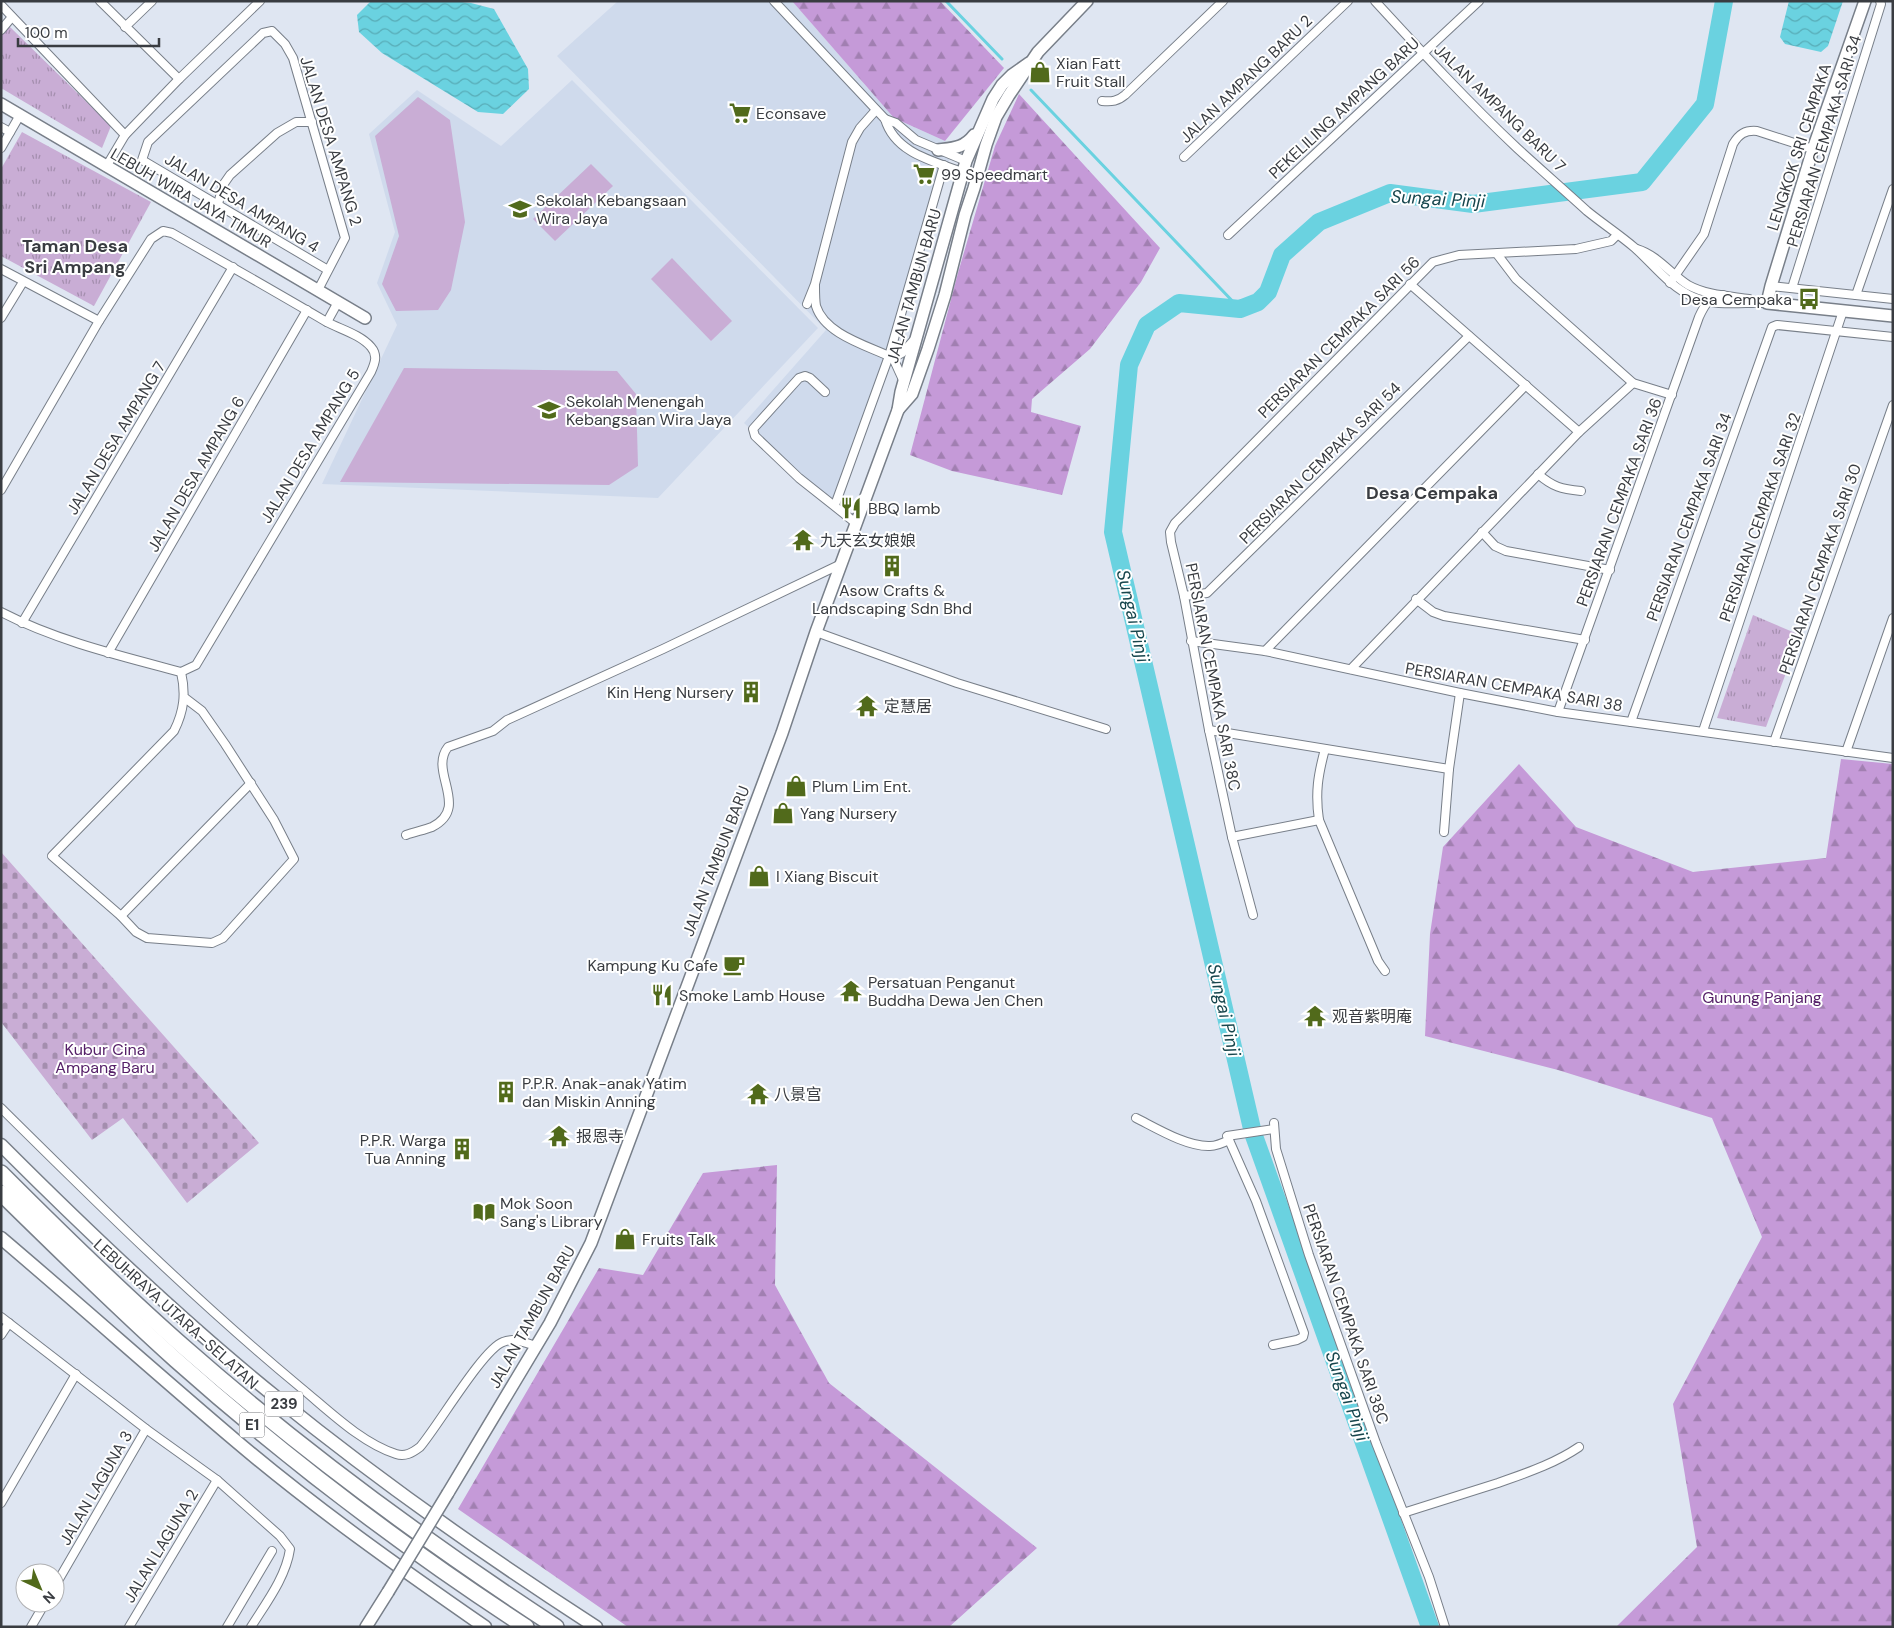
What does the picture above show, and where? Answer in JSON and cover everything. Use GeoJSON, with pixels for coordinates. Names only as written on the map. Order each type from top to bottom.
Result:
{"type":"FeatureCollection","features":[{"type":"Feature","properties":{"kind":"highway","name":"LEBUHRAYA UTARA–SELATAN"},"geometry":{"type":"LineString","coordinates":[[1,1173],[130,1299],[261,1413],[359,1490],[507,1595],[556,1627]]}},
{"type":"Feature","properties":{"kind":"highway","name":"LEBUHRAYA UTARA–SELATAN"},"geometry":{"type":"LineString","coordinates":[[1,1193],[141,1328],[251,1424],[350,1503],[526,1627]]}},
{"type":"Feature","properties":{"kind":"main road"},"geometry":{"type":"LineString","coordinates":[[965,215],[966,166],[993,99],[1012,75],[1029,63],[1087,1]]}},
{"type":"Feature","properties":{"kind":"main road","name":"LENGKOK SRI CEMPAKA"},"geometry":{"type":"LineString","coordinates":[[1767,303],[1813,149],[1865,1]]}},
{"type":"Feature","properties":{"kind":"main road"},"geometry":{"type":"LineString","coordinates":[[965,215],[996,117],[1029,63]]}},
{"type":"Feature","properties":{"kind":"main road"},"geometry":{"type":"LineString","coordinates":[[966,166],[976,158],[996,108],[1009,95]]}},
{"type":"Feature","properties":{"kind":"main road","name":"LEBUH WIRA JAYA TIMUR"},"geometry":{"type":"LineString","coordinates":[[1,104],[366,318]]}},
{"type":"Feature","properties":{"kind":"main road"},"geometry":{"type":"LineString","coordinates":[[938,150],[959,148],[966,144],[982,123]]}},
{"type":"Feature","properties":{"kind":"main road","name":"JALAN TAMBUN BARU"},"geometry":{"type":"LineString","coordinates":[[366,1627],[536,1346],[578,1271],[602,1216],[782,733],[816,632],[898,410],[904,382],[966,166]]}},
{"type":"Feature","properties":{"kind":"main road","name":"JALAN TAMBUN BARU"},"geometry":{"type":"LineString","coordinates":[[898,410],[912,394],[928,350],[945,295],[965,215]]}},
{"type":"Feature","properties":{"kind":"main road"},"geometry":{"type":"LineString","coordinates":[[1767,303],[1893,316]]}},
{"type":"Feature","properties":{"kind":"main road","name":"239"},"geometry":{"type":"LineString","coordinates":[[1,1145],[145,1284],[274,1396],[358,1462],[464,1539],[596,1627]]}},
{"type":"Feature","properties":{"kind":"main road"},"geometry":{"type":"LineString","coordinates":[[1,1238],[277,1474],[336,1521],[485,1627]]}},
{"type":"Feature","properties":{"kind":"street"},"geometry":{"type":"LineString","coordinates":[[100,1],[179,79]]}},
{"type":"Feature","properties":{"kind":"street"},"geometry":{"type":"LineString","coordinates":[[125,27],[152,1]]}},
{"type":"Feature","properties":{"kind":"street"},"geometry":{"type":"LineString","coordinates":[[106,166],[125,135],[179,79],[260,1]]}},
{"type":"Feature","properties":{"kind":"street"},"geometry":{"type":"LineString","coordinates":[[774,1],[885,120],[886,126],[909,152],[944,165],[966,166]]}},
{"type":"Feature","properties":{"kind":"street"},"geometry":{"type":"LineString","coordinates":[[1102,101],[1119,100],[1223,1]]}},
{"type":"Feature","properties":{"kind":"street","name":"JALAN AMPANG BARU 2"},"geometry":{"type":"LineString","coordinates":[[1184,157],[1348,1]]}},
{"type":"Feature","properties":{"kind":"street","name":"JALAN AMPANG BARU 7"},"geometry":{"type":"LineString","coordinates":[[1375,1],[1517,147],[1588,211],[1635,248]]}},
{"type":"Feature","properties":{"kind":"street","name":"PEKELILING AMPANG BARU"},"geometry":{"type":"LineString","coordinates":[[1228,235],[1479,1]]}},
{"type":"Feature","properties":{"kind":"street","name":"PERSIARAN CEMPAKA SARI 34"},"geometry":{"type":"LineString","coordinates":[[1792,288],[1878,14],[1880,1]]}},
{"type":"Feature","properties":{"kind":"street"},"geometry":{"type":"LineString","coordinates":[[1,5],[125,135]]}},
{"type":"Feature","properties":{"kind":"street"},"geometry":{"type":"LineString","coordinates":[[1,30],[12,17]]}},
{"type":"Feature","properties":{"kind":"street","name":"JALAN DESA AMPANG 2"},"geometry":{"type":"LineString","coordinates":[[142,160],[148,142],[263,33],[272,31],[294,58],[345,238],[318,290]]}},
{"type":"Feature","properties":{"kind":"street"},"geometry":{"type":"LineString","coordinates":[[807,304],[815,284],[852,142],[860,128],[876,110]]}},
{"type":"Feature","properties":{"kind":"street"},"geometry":{"type":"LineString","coordinates":[[1,148],[20,115]]}},
{"type":"Feature","properties":{"kind":"street"},"geometry":{"type":"LineString","coordinates":[[885,120],[896,123],[916,140],[966,166]]}},
{"type":"Feature","properties":{"kind":"street"},"geometry":{"type":"LineString","coordinates":[[218,204],[223,185],[230,175],[277,133],[296,122],[312,122]]}},
{"type":"Feature","properties":{"kind":"street"},"geometry":{"type":"LineString","coordinates":[[1,127],[10,132]]}},
{"type":"Feature","properties":{"kind":"street"},"geometry":{"type":"LineString","coordinates":[[1670,283],[1678,277],[1704,234],[1733,144],[1737,137],[1743,132],[1757,131],[1813,149]]}},
{"type":"Feature","properties":{"kind":"street","name":"JALAN DESA AMPANG 4"},"geometry":{"type":"LineString","coordinates":[[142,160],[328,270]]}},
{"type":"Feature","properties":{"kind":"street"},"geometry":{"type":"LineString","coordinates":[[835,505],[891,357],[944,165]]}},
{"type":"Feature","properties":{"kind":"street"},"geometry":{"type":"LineString","coordinates":[[1856,295],[1893,188]]}},
{"type":"Feature","properties":{"kind":"street","name":"JALAN DESA AMPANG 5"},"geometry":{"type":"LineString","coordinates":[[99,321],[151,239],[163,231],[172,233],[327,322],[364,341],[372,348],[375,354],[375,362],[196,665],[181,672]]}},
{"type":"Feature","properties":{"kind":"street","name":"PERSIARAN CEMPAKA SARI 56"},"geometry":{"type":"LineString","coordinates":[[1175,523],[1433,262],[1459,254],[1497,254],[1576,249],[1611,241],[1617,235]]}},
{"type":"Feature","properties":{"kind":"street"},"geometry":{"type":"LineString","coordinates":[[1635,248],[1648,254],[1696,289],[1749,299],[1754,303]]}},
{"type":"Feature","properties":{"kind":"street"},"geometry":{"type":"LineString","coordinates":[[1635,248],[1670,283],[1693,297],[1708,301],[1746,304],[1767,303]]}},
{"type":"Feature","properties":{"kind":"street"},"geometry":{"type":"LineString","coordinates":[[1497,254],[1516,279],[1633,383],[1672,395]]}},
{"type":"Feature","properties":{"kind":"street","name":"JALAN DESA AMPANG 7"},"geometry":{"type":"LineString","coordinates":[[22,623],[233,267]]}},
{"type":"Feature","properties":{"kind":"street"},"geometry":{"type":"LineString","coordinates":[[1,269],[99,321],[1,490]]}},
{"type":"Feature","properties":{"kind":"street"},"geometry":{"type":"LineString","coordinates":[[1678,277],[1688,287],[1708,301]]}},
{"type":"Feature","properties":{"kind":"street"},"geometry":{"type":"LineString","coordinates":[[1,318],[23,282]]}},
{"type":"Feature","properties":{"kind":"street"},"geometry":{"type":"LineString","coordinates":[[815,284],[816,306],[829,326],[855,341],[891,357],[904,382]]}},
{"type":"Feature","properties":{"kind":"street"},"geometry":{"type":"LineString","coordinates":[[1410,284],[1579,432]]}},
{"type":"Feature","properties":{"kind":"street"},"geometry":{"type":"LineString","coordinates":[[1771,286],[1893,299]]}},
{"type":"Feature","properties":{"kind":"street"},"geometry":{"type":"LineString","coordinates":[[1708,301],[1714,296],[1723,295]]}},
{"type":"Feature","properties":{"kind":"street","name":"PERSIARAN CEMPAKA SARI 36"},"geometry":{"type":"LineString","coordinates":[[1558,712],[1699,317],[1708,301]]}},
{"type":"Feature","properties":{"kind":"street"},"geometry":{"type":"LineString","coordinates":[[327,322],[338,302]]}},
{"type":"Feature","properties":{"kind":"street","name":"JALAN DESA AMPANG 6"},"geometry":{"type":"LineString","coordinates":[[108,653],[307,310]]}},
{"type":"Feature","properties":{"kind":"street","name":"PERSIARAN CEMPAKA SARI 32"},"geometry":{"type":"LineString","coordinates":[[1703,731],[1844,311]]}},
{"type":"Feature","properties":{"kind":"street","name":"PERSIARAN CEMPAKA SARI 34"},"geometry":{"type":"LineString","coordinates":[[1631,722],[1772,327],[1777,325],[1838,331]]}},
{"type":"Feature","properties":{"kind":"street"},"geometry":{"type":"LineString","coordinates":[[1838,331],[1893,337]]}},
{"type":"Feature","properties":{"kind":"street"},"geometry":{"type":"LineString","coordinates":[[891,357],[905,350],[918,334]]}},
{"type":"Feature","properties":{"kind":"street","name":"PERSIARAN CEMPAKA SARI 54"},"geometry":{"type":"LineString","coordinates":[[1184,596],[1207,593],[1469,336]]}},
{"type":"Feature","properties":{"kind":"street"},"geometry":{"type":"LineString","coordinates":[[825,392],[810,378],[804,376],[798,378],[753,429],[755,436],[799,478],[857,524]]}},
{"type":"Feature","properties":{"kind":"street"},"geometry":{"type":"LineString","coordinates":[[1351,669],[1579,432],[1633,383]]}},
{"type":"Feature","properties":{"kind":"street"},"geometry":{"type":"LineString","coordinates":[[1265,651],[1526,385]]}},
{"type":"Feature","properties":{"kind":"street","name":"PERSIARAN CEMPAKA SARI 30"},"geometry":{"type":"LineString","coordinates":[[1774,742],[1893,404]]}},
{"type":"Feature","properties":{"kind":"street"},"geometry":{"type":"LineString","coordinates":[[1538,474],[1550,484],[1562,490],[1581,491]]}},
{"type":"Feature","properties":{"kind":"street","name":"PERSIARAN CEMPAKA SARI 38C"},"geometry":{"type":"LineString","coordinates":[[1175,523],[1170,532],[1184,596],[1191,642],[1232,837],[1253,915]]}},
{"type":"Feature","properties":{"kind":"street"},"geometry":{"type":"LineString","coordinates":[[1482,532],[1495,546],[1506,551],[1610,570]]}},
{"type":"Feature","properties":{"kind":"street"},"geometry":{"type":"LineString","coordinates":[[406,835],[433,826],[447,814],[450,802],[443,760],[448,746],[493,731],[507,720],[663,649],[841,564]]}},
{"type":"Feature","properties":{"kind":"street"},"geometry":{"type":"LineString","coordinates":[[1416,600],[1432,612],[1444,616],[1584,640]]}},
{"type":"Feature","properties":{"kind":"street"},"geometry":{"type":"LineString","coordinates":[[1,612],[22,623],[108,653],[181,672],[185,698],[180,720],[174,731],[52,856],[121,916],[136,932],[147,938],[212,943],[223,938],[294,859],[274,820],[251,783],[202,711],[185,698]]}},
{"type":"Feature","properties":{"kind":"street"},"geometry":{"type":"LineString","coordinates":[[1846,752],[1893,618]]}},
{"type":"Feature","properties":{"kind":"street"},"geometry":{"type":"LineString","coordinates":[[816,632],[957,683],[1106,729]]}},
{"type":"Feature","properties":{"kind":"street","name":"PERSIARAN CEMPAKA SARI 38"},"geometry":{"type":"LineString","coordinates":[[1191,642],[1265,651],[1558,712],[1893,758]]}},
{"type":"Feature","properties":{"kind":"street"},"geometry":{"type":"LineString","coordinates":[[1444,832],[1449,769],[1460,693]]}},
{"type":"Feature","properties":{"kind":"street"},"geometry":{"type":"LineString","coordinates":[[1209,730],[1449,769]]}},
{"type":"Feature","properties":{"kind":"street"},"geometry":{"type":"LineString","coordinates":[[1325,749],[1317,779],[1316,801],[1319,820],[1378,961],[1385,971]]}},
{"type":"Feature","properties":{"kind":"street"},"geometry":{"type":"LineString","coordinates":[[121,916],[251,783]]}},
{"type":"Feature","properties":{"kind":"street"},"geometry":{"type":"LineString","coordinates":[[1232,837],[1319,820]]}},
{"type":"Feature","properties":{"kind":"street"},"geometry":{"type":"LineString","coordinates":[[1,1108],[131,1236],[230,1327],[338,1418],[383,1449],[405,1455],[420,1448],[489,1352],[501,1342],[509,1340],[536,1346]]}},
{"type":"Feature","properties":{"kind":"street"},"geometry":{"type":"LineString","coordinates":[[1136,1118],[1167,1134],[1189,1142],[1207,1146],[1229,1140],[1256,1201],[1304,1333],[1303,1337],[1297,1340],[1273,1345]]}},
{"type":"Feature","properties":{"kind":"street","name":"PERSIARAN CEMPAKA SARI 38C"},"geometry":{"type":"LineString","coordinates":[[1229,1140],[1227,1136],[1264,1130],[1274,1126],[1276,1149],[1309,1255],[1403,1512],[1429,1577],[1445,1627]]}},
{"type":"Feature","properties":{"kind":"street"},"geometry":{"type":"LineString","coordinates":[[1,1317],[146,1429],[217,1480],[280,1536],[290,1549],[288,1560],[251,1627]]}},
{"type":"Feature","properties":{"kind":"street"},"geometry":{"type":"LineString","coordinates":[[1,1335],[9,1323]]}},
{"type":"Feature","properties":{"kind":"street"},"geometry":{"type":"LineString","coordinates":[[1,1503],[76,1374]]}},
{"type":"Feature","properties":{"kind":"street","name":"JALAN LAGUNA 3"},"geometry":{"type":"LineString","coordinates":[[65,1569],[146,1429]]}},
{"type":"Feature","properties":{"kind":"street"},"geometry":{"type":"LineString","coordinates":[[1403,1512],[1528,1472],[1565,1457],[1579,1447]]}},
{"type":"Feature","properties":{"kind":"street","name":"JALAN LAGUNA 2"},"geometry":{"type":"LineString","coordinates":[[129,1627],[217,1480]]}},
{"type":"Feature","properties":{"kind":"street"},"geometry":{"type":"LineString","coordinates":[[226,1627],[272,1551]]}},
{"type":"Feature","properties":{"kind":"street"},"geometry":{"type":"LineString","coordinates":[[31,1627],[39,1613]]}},
{"type":"Feature","properties":{"kind":"shaded area"},"geometry":{"type":"Polygon","coordinates":[[[618,1],[792,1],[894,118],[954,145],[836,510],[744,423],[826,330],[557,56],[618,1]]]}},
{"type":"Feature","properties":{"kind":"shaded area","name":"Sekolah Menengah Kebangsaan Wira Jaya"},"geometry":{"type":"Polygon","coordinates":[[[572,80],[818,328],[658,498],[322,484],[397,325],[377,283],[395,232],[369,134],[417,90],[501,146],[572,80]]]}},
{"type":"Feature","properties":{"kind":"green space"},"geometry":{"type":"Polygon","coordinates":[[[792,1],[940,1],[1004,68],[945,141],[894,118],[792,1]]]}},
{"type":"Feature","properties":{"kind":"green space"},"geometry":{"type":"Polygon","coordinates":[[[9,26],[111,126],[102,148],[1,88],[1,34],[9,26]]]}},
{"type":"Feature","properties":{"kind":"green space"},"geometry":{"type":"Polygon","coordinates":[[[1019,94],[1160,248],[1141,282],[1090,349],[1032,399],[1031,412],[1081,426],[1062,495],[952,471],[910,455],[958,273],[995,146],[1019,94]]]}},
{"type":"Feature","properties":{"kind":"green space"},"geometry":{"type":"Polygon","coordinates":[[[418,97],[450,120],[465,222],[451,290],[438,310],[396,311],[382,284],[399,236],[375,136],[418,97]]]}},
{"type":"Feature","properties":{"kind":"green space"},"geometry":{"type":"Polygon","coordinates":[[[22,132],[151,202],[94,306],[1,256],[1,169],[22,132]]]}},
{"type":"Feature","properties":{"kind":"green space"},"geometry":{"type":"Polygon","coordinates":[[[591,164],[613,186],[555,241],[533,219],[591,164]]]}},
{"type":"Feature","properties":{"kind":"green space"},"geometry":{"type":"Polygon","coordinates":[[[672,258],[732,321],[711,341],[651,279],[672,258]]]}},
{"type":"Feature","properties":{"kind":"green space"},"geometry":{"type":"Polygon","coordinates":[[[404,368],[617,371],[636,394],[638,466],[609,485],[340,482],[404,368]]]}},
{"type":"Feature","properties":{"kind":"green space"},"geometry":{"type":"Polygon","coordinates":[[[1753,615],[1800,635],[1766,727],[1717,718],[1753,615]]]}},
{"type":"Feature","properties":{"kind":"green space","name":"Gunung Panjang"},"geometry":{"type":"Polygon","coordinates":[[[1841,759],[1893,764],[1893,1627],[1616,1627],[1697,1547],[1673,1404],[1762,1237],[1712,1118],[1558,1070],[1425,1036],[1430,934],[1443,847],[1519,764],[1576,827],[1693,872],[1826,858],[1841,759]]]}},
{"type":"Feature","properties":{"kind":"green space","name":"Kubur Cina Ampang Baru"},"geometry":{"type":"Polygon","coordinates":[[[1,852],[259,1143],[187,1203],[123,1118],[92,1140],[1,1022],[1,852]]]}},
{"type":"Feature","properties":{"kind":"green space"},"geometry":{"type":"Polygon","coordinates":[[[777,1165],[775,1285],[829,1383],[1037,1548],[949,1627],[628,1627],[458,1509],[599,1268],[643,1275],[703,1173],[777,1165]]]}},
{"type":"Feature","properties":{"kind":"water"},"geometry":{"type":"Polygon","coordinates":[[[371,1],[453,1],[494,9],[528,69],[529,89],[503,114],[478,112],[382,53],[359,32],[357,15],[371,1]]]}},
{"type":"Feature","properties":{"kind":"water"},"geometry":{"type":"Polygon","coordinates":[[[1789,1],[1843,1],[1828,46],[1821,52],[1785,44],[1780,37],[1789,1]]]}},
{"type":"Feature","properties":{"kind":"waterway"},"geometry":{"type":"LineString","coordinates":[[946,1],[1002,59]]}},
{"type":"Feature","properties":{"kind":"waterway","name":"Sungai Pinji"},"geometry":{"type":"LineString","coordinates":[[1430,1627],[1253,1133],[1113,532],[1129,365],[1147,325],[1179,303],[1240,309],[1258,302],[1268,292],[1282,255],[1319,222],[1390,193],[1473,204],[1642,182],[1705,104],[1724,1]]}},
{"type":"Feature","properties":{"kind":"waterway"},"geometry":{"type":"LineString","coordinates":[[1031,90],[1240,309]]}},
{"type":"Feature","properties":{"kind":"place","name":"Xian Fatt Fruit Stall"},"geometry":{"type":"Point","coordinates":[1040,72]}},
{"type":"Feature","properties":{"kind":"place","name":"Econsave"},"geometry":{"type":"Point","coordinates":[740,113]}},
{"type":"Feature","properties":{"kind":"place","name":"99 Speedmart"},"geometry":{"type":"Point","coordinates":[924,174]}},
{"type":"Feature","properties":{"kind":"place","name":"Sekolah Kebangsaan Wira Jaya"},"geometry":{"type":"Point","coordinates":[520,209]}},
{"type":"Feature","properties":{"kind":"place","name":"Desa Cempaka"},"geometry":{"type":"Point","coordinates":[1809,299]}},
{"type":"Feature","properties":{"kind":"place","name":"Sekolah Menengah Kebangsaan Wira Jaya"},"geometry":{"type":"Point","coordinates":[549,410]}},
{"type":"Feature","properties":{"kind":"place","name":"BBQ lamb"},"geometry":{"type":"Point","coordinates":[851,508]}},
{"type":"Feature","properties":{"kind":"place","name":"九天玄女娘娘"},"geometry":{"type":"Point","coordinates":[803,540]}},
{"type":"Feature","properties":{"kind":"place","name":"Asow Crafts & Landscaping Sdn Bhd"},"geometry":{"type":"Point","coordinates":[892,566]}},
{"type":"Feature","properties":{"kind":"place","name":"Kin Heng Nursery"},"geometry":{"type":"Point","coordinates":[751,692]}},
{"type":"Feature","properties":{"kind":"place","name":"定慧居"},"geometry":{"type":"Point","coordinates":[867,706]}},
{"type":"Feature","properties":{"kind":"place","name":"Plum Lim Ent."},"geometry":{"type":"Point","coordinates":[796,786]}},
{"type":"Feature","properties":{"kind":"place","name":"Yang Nursery"},"geometry":{"type":"Point","coordinates":[783,813]}},
{"type":"Feature","properties":{"kind":"place","name":"I Xiang Biscuit"},"geometry":{"type":"Point","coordinates":[759,876]}},
{"type":"Feature","properties":{"kind":"place","name":"Kampung Ku Cafe"},"geometry":{"type":"Point","coordinates":[734,965]}},
{"type":"Feature","properties":{"kind":"place","name":"Persatuan Penganut Buddha Dewa Jen Chen"},"geometry":{"type":"Point","coordinates":[851,991]}},
{"type":"Feature","properties":{"kind":"place","name":"Smoke Lamb House"},"geometry":{"type":"Point","coordinates":[662,995]}},
{"type":"Feature","properties":{"kind":"place","name":"观音紫明庵"},"geometry":{"type":"Point","coordinates":[1315,1016]}},
{"type":"Feature","properties":{"kind":"place","name":"P.P.R. Anak-anak Yatim dan Miskin Anning"},"geometry":{"type":"Point","coordinates":[506,1092]}},
{"type":"Feature","properties":{"kind":"place","name":"八景宫"},"geometry":{"type":"Point","coordinates":[758,1094]}},
{"type":"Feature","properties":{"kind":"place","name":"报恩寺"},"geometry":{"type":"Point","coordinates":[559,1136]}},
{"type":"Feature","properties":{"kind":"place","name":"P.P.R. Warga Tua Anning"},"geometry":{"type":"Point","coordinates":[462,1149]}},
{"type":"Feature","properties":{"kind":"place","name":"Mok Soon Sang's Library"},"geometry":{"type":"Point","coordinates":[484,1212]}},
{"type":"Feature","properties":{"kind":"place","name":"Fruits Talk"},"geometry":{"type":"Point","coordinates":[625,1239]}},
{"type":"Feature","properties":{"kind":"district","name":"Taman Desa Sri Ampang"},"geometry":{"type":"Point","coordinates":[75,256]}},
{"type":"Feature","properties":{"kind":"district","name":"Desa Cempaka"},"geometry":{"type":"Point","coordinates":[1432,493]}}]}
